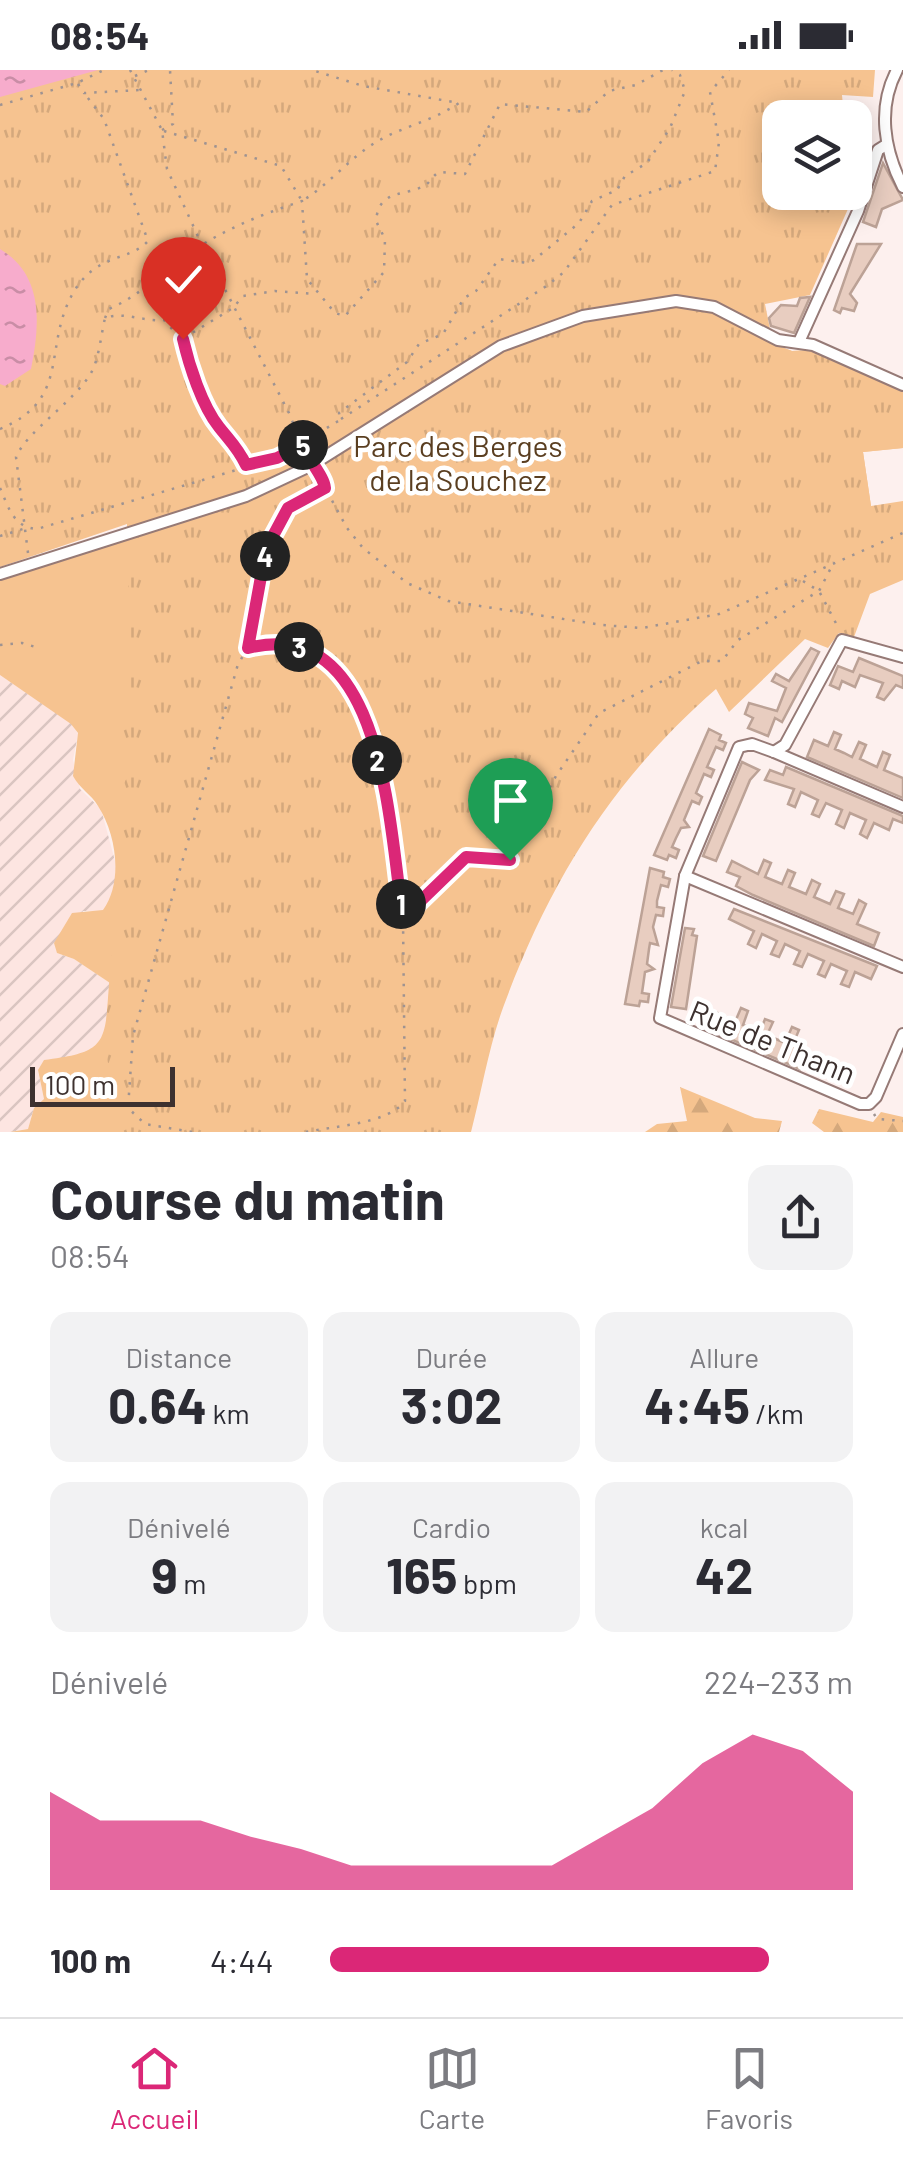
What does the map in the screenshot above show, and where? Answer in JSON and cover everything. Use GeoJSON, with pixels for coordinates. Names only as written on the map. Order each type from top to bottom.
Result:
{"type":"FeatureCollection","features":[{"type":"Feature","properties":{"kind":"street"},"geometry":{"type":"LineString","coordinates":[[897,70],[888,93],[886,144],[903,187]]}},
{"type":"Feature","properties":{"kind":"street"},"geometry":{"type":"LineString","coordinates":[[799,342],[858,211],[878,150],[886,144]]}},
{"type":"Feature","properties":{"kind":"street"},"geometry":{"type":"LineString","coordinates":[[0,574],[246,496],[310,466],[501,346],[583,316],[662,303],[693,303],[736,316],[778,340],[799,342],[903,385]]}},
{"type":"Feature","properties":{"kind":"street"},"geometry":{"type":"LineString","coordinates":[[774,752],[785,745],[842,640],[903,658]]}},
{"type":"Feature","properties":{"kind":"street"},"geometry":{"type":"LineString","coordinates":[[903,807],[774,752],[752,744],[739,747],[685,876],[903,968]]}},
{"type":"Feature","properties":{"kind":"street","name":"Rue de Thann"},"geometry":{"type":"LineString","coordinates":[[685,876],[660,1018],[677,1029],[869,1104]]}},
{"type":"Feature","properties":{"kind":"street"},"geometry":{"type":"LineString","coordinates":[[869,1104],[903,1034]]}},
{"type":"Feature","properties":{"kind":"path"},"geometry":{"type":"LineString","coordinates":[[0,106],[77,83],[104,70]]}},
{"type":"Feature","properties":{"kind":"path"},"geometry":{"type":"LineString","coordinates":[[130,70],[162,130],[168,168],[202,245],[330,503],[363,548],[407,582],[448,601],[548,618],[642,628],[719,614],[903,533]]}},
{"type":"Feature","properties":{"kind":"path"},"geometry":{"type":"LineString","coordinates":[[134,77],[149,70]]}},
{"type":"Feature","properties":{"kind":"path"},"geometry":{"type":"LineString","coordinates":[[162,130],[173,124],[176,99],[170,70]]}},
{"type":"Feature","properties":{"kind":"path"},"geometry":{"type":"LineString","coordinates":[[30,564],[16,457],[22,444],[38,434],[92,372],[108,309],[128,300],[202,245],[249,220],[302,201],[326,186],[378,141],[438,118],[458,103],[363,86],[327,71],[312,70]]}},
{"type":"Feature","properties":{"kind":"path"},"geometry":{"type":"LineString","coordinates":[[162,130],[282,166],[302,201],[307,278],[315,294],[334,314],[345,316],[378,284],[384,272],[385,238],[377,228],[380,202],[396,191],[428,184],[439,172],[465,174],[500,104],[586,112],[609,90],[636,85],[663,70]]}},
{"type":"Feature","properties":{"kind":"path"},"geometry":{"type":"LineString","coordinates":[[340,420],[339,413],[407,362],[418,344],[442,334],[464,298],[476,290],[499,258],[527,264],[534,260],[579,223],[592,201],[618,190],[625,176],[647,163],[670,128],[686,91],[680,75],[672,70]]}},
{"type":"Feature","properties":{"kind":"path"},"geometry":{"type":"LineString","coordinates":[[0,536],[24,528],[51,526],[277,458],[303,445],[548,285],[564,272],[612,205],[715,171],[719,142],[710,92],[729,70]]}},
{"type":"Feature","properties":{"kind":"path"},"geometry":{"type":"LineString","coordinates":[[0,429],[22,420],[42,402],[62,320],[78,287],[93,268],[148,240],[104,119],[77,83]]}},
{"type":"Feature","properties":{"kind":"path"},"geometry":{"type":"LineString","coordinates":[[84,93],[140,90]]}},
{"type":"Feature","properties":{"kind":"path"},"geometry":{"type":"LineString","coordinates":[[183,339],[233,308],[242,296],[275,291],[315,294]]}},
{"type":"Feature","properties":{"kind":"path"},"geometry":{"type":"LineString","coordinates":[[105,318],[117,314],[144,322],[164,320],[183,339],[210,411],[220,428],[235,441],[246,465]]}},
{"type":"Feature","properties":{"kind":"path"},"geometry":{"type":"LineString","coordinates":[[0,488],[14,520],[24,528]]}},
{"type":"Feature","properties":{"kind":"path"},"geometry":{"type":"LineString","coordinates":[[192,1132],[145,1124],[128,1108],[133,1036],[238,664],[248,648],[266,549],[288,508],[325,488]]}},
{"type":"Feature","properties":{"kind":"path"},"geometry":{"type":"LineString","coordinates":[[403,918],[466,857],[510,860],[598,713],[702,661],[722,661],[738,640],[819,591],[834,561]]}},
{"type":"Feature","properties":{"kind":"path"},"geometry":{"type":"LineString","coordinates":[[802,580],[819,591],[842,640]]}},
{"type":"Feature","properties":{"kind":"path"},"geometry":{"type":"LineString","coordinates":[[0,646],[22,643],[40,648]]}},
{"type":"Feature","properties":{"kind":"path"},"geometry":{"type":"LineString","coordinates":[[248,648],[287,644],[321,653],[347,681],[373,744],[403,918],[405,1100],[398,1110],[306,1132]]}},
{"type":"Feature","properties":{"kind":"path"},"geometry":{"type":"LineString","coordinates":[[869,1104],[878,1119],[903,1121]]}},
{"type":"Feature","properties":{"kind":"shaded area"},"geometry":{"type":"Polygon","coordinates":[[[0,675],[72,724],[78,734],[73,760],[80,789],[101,809],[118,872],[115,894],[103,911],[83,911],[57,953],[74,959],[110,983],[105,1038],[88,1055],[44,1061],[38,1071],[44,1099],[34,1108],[28,1129],[10,1132],[0,1132],[0,675]]]}},
{"type":"Feature","properties":{"kind":"green space","name":"Parc des Berges de la Souchez"},"geometry":{"type":"Polygon","coordinates":[[[0,70],[875,70],[873,97],[762,100],[762,210],[848,210],[810,295],[765,304],[773,344],[792,351],[813,350],[903,391],[903,448],[863,452],[871,506],[903,501],[903,580],[870,594],[854,637],[839,633],[828,648],[805,639],[729,712],[716,689],[646,758],[616,795],[565,873],[522,959],[494,1036],[471,1132],[116,1132],[105,1038],[124,784],[132,764],[112,754],[125,709],[136,702],[130,692],[127,524],[0,567],[0,70]]]}},
{"type":"Feature","properties":{"kind":"green space"},"geometry":{"type":"Polygon","coordinates":[[[773,344],[792,351],[813,350],[903,391],[903,448],[863,452],[871,506],[158,685],[120,1132],[10,1132],[28,1129],[34,1108],[44,1099],[38,1070],[44,1060],[91,1048],[103,1032],[110,983],[74,959],[57,953],[54,943],[72,913],[103,910],[113,886],[115,859],[104,818],[73,776],[78,733],[71,724],[0,675],[0,577],[133,533],[773,344]]]}},
{"type":"Feature","properties":{"kind":"green space"},"geometry":{"type":"Polygon","coordinates":[[[680,1087],[755,1118],[782,1121],[779,1132],[645,1132],[657,1124],[687,1121],[680,1087]]]}},
{"type":"Feature","properties":{"kind":"green space"},"geometry":{"type":"Polygon","coordinates":[[[819,1109],[873,1122],[881,1112],[903,1117],[903,1132],[824,1132],[812,1123],[819,1109]]]}},
{"type":"Feature","properties":{"kind":"water"},"geometry":{"type":"Polygon","coordinates":[[[0,70],[98,70],[0,97],[0,70]]]}},
{"type":"Feature","properties":{"kind":"water"},"geometry":{"type":"Polygon","coordinates":[[[0,249],[25,273],[32,287],[37,319],[31,369],[5,386],[0,384],[0,249]]]}},
{"type":"Feature","properties":{"kind":"building"},"geometry":{"type":"Polygon","coordinates":[[[883,163],[903,200],[882,209],[876,227],[863,222],[867,210],[872,210],[872,195],[883,163]]]}},
{"type":"Feature","properties":{"kind":"building"},"geometry":{"type":"Polygon","coordinates":[[[857,244],[881,244],[850,294],[857,303],[854,311],[842,308],[840,313],[834,310],[857,244]]]}},
{"type":"Feature","properties":{"kind":"building"},"geometry":{"type":"Polygon","coordinates":[[[810,297],[794,333],[771,326],[769,318],[781,305],[797,306],[800,298],[810,297]]]}},
{"type":"Feature","properties":{"kind":"building"},"geometry":{"type":"Polygon","coordinates":[[[811,648],[819,652],[782,722],[775,718],[768,736],[748,728],[753,718],[745,714],[749,703],[777,711],[786,688],[772,681],[776,674],[789,681],[811,648]]]}},
{"type":"Feature","properties":{"kind":"building"},"geometry":{"type":"Polygon","coordinates":[[[859,658],[903,676],[903,688],[896,685],[884,700],[877,697],[883,683],[860,675],[855,687],[842,681],[839,689],[830,685],[838,666],[853,672],[859,658]]]}},
{"type":"Feature","properties":{"kind":"building"},"geometry":{"type":"Polygon","coordinates":[[[709,729],[726,743],[723,750],[716,747],[707,767],[714,770],[711,777],[704,774],[696,793],[702,797],[699,804],[692,801],[684,820],[689,827],[681,828],[672,847],[679,850],[676,858],[669,855],[667,860],[654,855],[709,729]]]}},
{"type":"Feature","properties":{"kind":"building"},"geometry":{"type":"Polygon","coordinates":[[[834,732],[841,735],[835,749],[852,757],[859,742],[866,745],[860,759],[877,767],[883,752],[890,755],[884,770],[903,778],[903,798],[807,757],[814,740],[828,746],[834,732]]]}},
{"type":"Feature","properties":{"kind":"building"},"geometry":{"type":"Polygon","coordinates":[[[742,762],[759,770],[750,780],[716,861],[703,856],[742,762]]]}},
{"type":"Feature","properties":{"kind":"building"},"geometry":{"type":"Polygon","coordinates":[[[786,767],[903,816],[903,823],[893,819],[889,830],[874,823],[867,838],[860,834],[866,820],[850,813],[844,828],[836,824],[842,810],[826,803],[819,817],[812,814],[818,800],[801,792],[795,807],[788,804],[794,789],[765,780],[770,770],[783,775],[786,767]]]}},
{"type":"Feature","properties":{"kind":"building"},"geometry":{"type":"Polygon","coordinates":[[[764,860],[771,863],[765,877],[782,884],[788,870],[795,873],[789,887],[806,894],[812,880],[820,884],[814,897],[830,904],[836,891],[844,894],[838,908],[853,914],[859,900],[866,904],[857,924],[879,933],[874,946],[753,895],[736,886],[740,877],[727,872],[732,861],[758,874],[764,860]]]}},
{"type":"Feature","properties":{"kind":"building"},"geometry":{"type":"Polygon","coordinates":[[[650,868],[664,872],[663,877],[670,879],[668,887],[661,885],[657,901],[657,907],[664,908],[663,916],[656,915],[653,927],[658,945],[650,943],[649,949],[647,964],[654,969],[645,972],[642,993],[649,994],[648,1002],[640,1001],[639,1006],[625,1004],[650,868]]]}},
{"type":"Feature","properties":{"kind":"building"},"geometry":{"type":"Polygon","coordinates":[[[734,909],[877,966],[871,979],[855,972],[849,987],[841,984],[847,971],[831,964],[825,977],[818,974],[824,961],[808,954],[802,967],[794,964],[800,951],[785,944],[779,957],[771,954],[777,941],[762,934],[756,948],[748,944],[754,931],[729,919],[734,909]]]}},
{"type":"Feature","properties":{"kind":"building"},"geometry":{"type":"Polygon","coordinates":[[[685,928],[694,929],[692,935],[697,936],[686,1009],[671,1007],[685,928]]]}},
{"type":"Feature","properties":{"kind":"building"},"geometry":{"type":"Polygon","coordinates":[[[741,1008],[748,1011],[743,1025],[760,1032],[765,1019],[773,1022],[767,1035],[785,1043],[792,1027],[799,1030],[793,1044],[808,1052],[800,1069],[714,1032],[718,1023],[706,1019],[710,1009],[735,1022],[741,1008]]]}},
{"type":"Feature","properties":{"kind":"route"},"geometry":{"type":"LineString","coordinates":[[183,339],[210,411],[220,428],[235,441],[246,465],[277,458],[303,445],[310,466],[324,481],[325,488],[288,508],[266,549],[248,648],[287,644],[321,653],[347,681],[369,729],[380,775],[403,918],[466,857],[510,860]]}}]}
